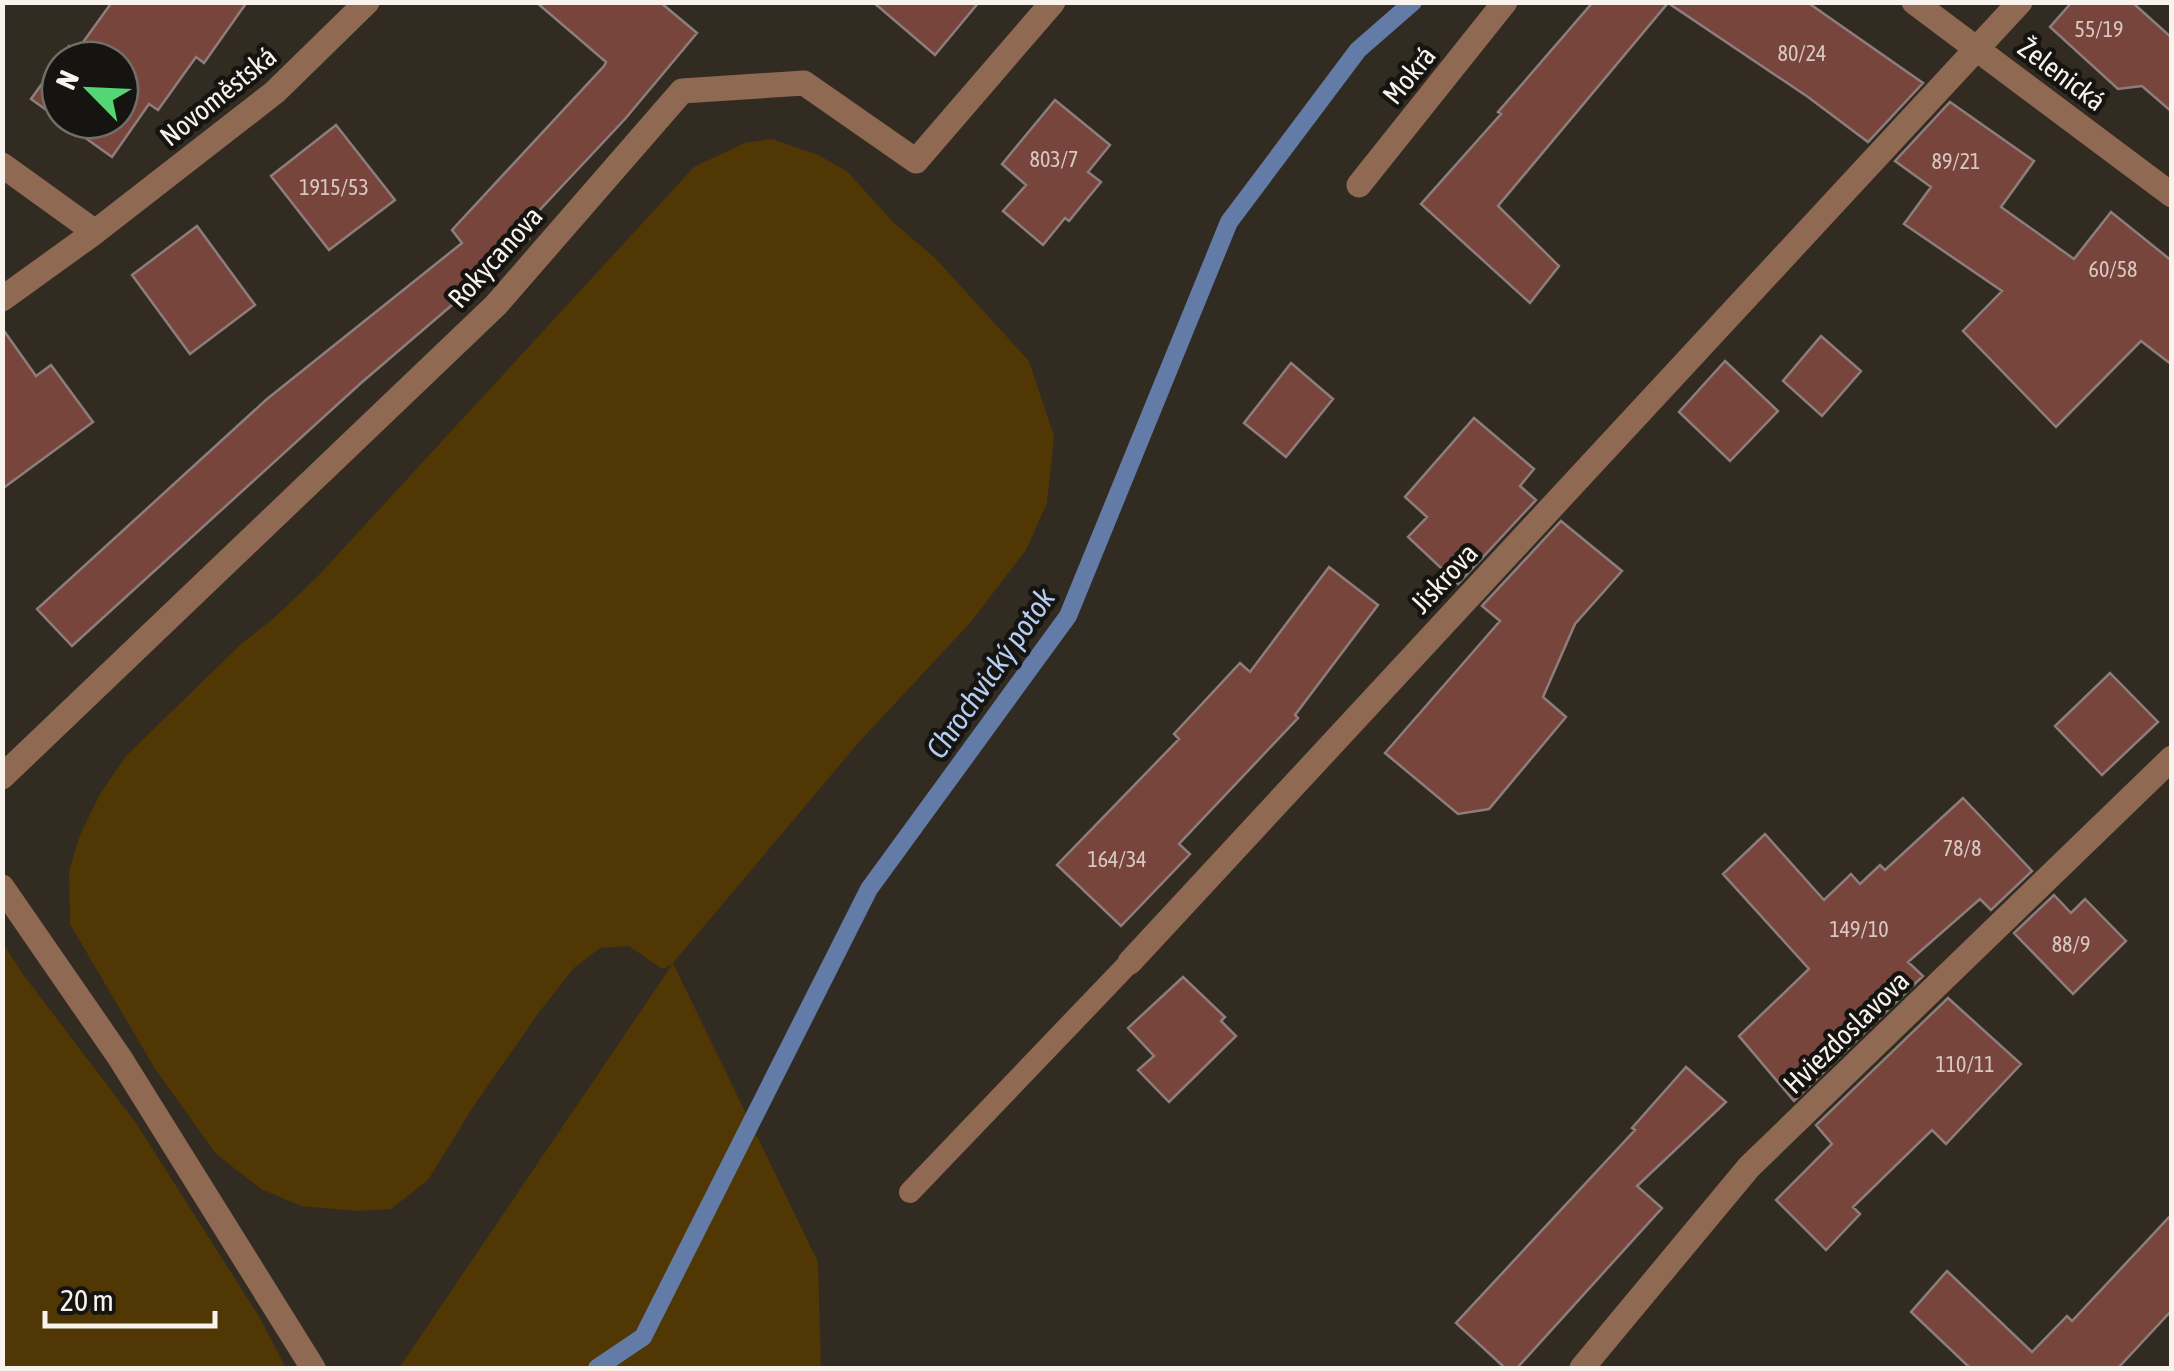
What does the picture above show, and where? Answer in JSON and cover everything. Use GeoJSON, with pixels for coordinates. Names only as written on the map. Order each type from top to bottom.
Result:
{"type":"FeatureCollection","features":[{"type":"Feature","properties":{"kind":"street","name":"Novoměstská"},"geometry":{"type":"LineString","coordinates":[[2,299],[96,232],[275,92],[367,2]]}},
{"type":"Feature","properties":{"kind":"street","name":"Rokycanova"},"geometry":{"type":"LineString","coordinates":[[2,777],[496,305],[682,91],[804,83],[916,161],[1054,2]]}},
{"type":"Feature","properties":{"kind":"street","name":"Mokrá"},"geometry":{"type":"LineString","coordinates":[[1359,185],[1505,2]]}},
{"type":"Feature","properties":{"kind":"street","name":"Želenická"},"geometry":{"type":"LineString","coordinates":[[1914,2],[2172,195]]}},
{"type":"Feature","properties":{"kind":"street","name":"Jiskrova"},"geometry":{"type":"LineString","coordinates":[[1130,962],[2020,2]]}},
{"type":"Feature","properties":{"kind":"street"},"geometry":{"type":"LineString","coordinates":[[2,165],[96,232]]}},
{"type":"Feature","properties":{"kind":"street","name":"Hviezdoslavova"},"geometry":{"type":"LineString","coordinates":[[1582,1368],[1749,1168],[2172,758]]}},
{"type":"Feature","properties":{"kind":"street"},"geometry":{"type":"LineString","coordinates":[[2,887],[120,1058],[313,1368]]}},
{"type":"Feature","properties":{"kind":"lane","name":"Jiskrova"},"geometry":{"type":"LineString","coordinates":[[910,1192],[1130,962]]}},
{"type":"Feature","properties":{"kind":"shaded area"},"geometry":{"type":"Polygon","coordinates":[[[772,139],[818,155],[847,171],[892,221],[936,259],[1029,361],[1054,436],[1047,503],[1026,550],[970,623],[859,742],[673,963],[818,1262],[821,1366],[399,1368],[672,965],[662,969],[629,946],[600,948],[574,968],[540,1011],[428,1180],[391,1209],[357,1211],[301,1206],[261,1189],[216,1154],[155,1069],[70,924],[69,871],[80,835],[100,794],[126,756],[241,644],[318,576],[694,167],[744,143],[772,139]]]}},
{"type":"Feature","properties":{"kind":"shaded area"},"geometry":{"type":"Polygon","coordinates":[[[3,943],[136,1123],[260,1318],[286,1368],[3,1368],[3,943]]]}},
{"type":"Feature","properties":{"kind":"building"},"geometry":{"type":"Polygon","coordinates":[[[112,2],[247,2],[204,63],[196,57],[158,110],[149,104],[140,117],[140,40],[85,40],[112,2]]]}},
{"type":"Feature","properties":{"kind":"building"},"geometry":{"type":"Polygon","coordinates":[[[536,2],[660,2],[697,33],[625,119],[521,230],[529,239],[361,383],[72,646],[37,609],[267,399],[462,243],[452,230],[604,66],[606,62],[536,2]]]}},
{"type":"Feature","properties":{"kind":"building"},"geometry":{"type":"Polygon","coordinates":[[[873,2],[979,2],[935,55],[873,2]]]}},
{"type":"Feature","properties":{"kind":"building"},"geometry":{"type":"Polygon","coordinates":[[[1593,2],[1807,2],[1923,83],[1868,142],[1668,3],[1498,206],[1559,266],[1530,303],[1421,204],[1593,2]]]}},
{"type":"Feature","properties":{"kind":"building"},"geometry":{"type":"Polygon","coordinates":[[[2072,2],[2132,2],[2172,38],[2172,112],[2142,86],[2118,89],[2050,27],[2072,2]]]}},
{"type":"Feature","properties":{"kind":"building"},"geometry":{"type":"Polygon","coordinates":[[[40,86],[40,106],[31,99],[40,86]]]}},
{"type":"Feature","properties":{"kind":"building"},"geometry":{"type":"Polygon","coordinates":[[[1055,100],[1110,145],[1088,172],[1101,182],[1043,245],[1003,211],[1026,185],[1002,164],[1055,100]]]}},
{"type":"Feature","properties":{"kind":"building"},"geometry":{"type":"Polygon","coordinates":[[[1950,102],[2034,161],[2001,207],[2074,259],[2111,212],[2172,261],[2172,365],[2141,341],[2056,427],[1963,331],[2002,291],[1904,224],[1931,187],[1895,161],[1950,102]]]}},
{"type":"Feature","properties":{"kind":"building"},"geometry":{"type":"Polygon","coordinates":[[[336,125],[395,200],[329,250],[271,176],[336,125]]]}},
{"type":"Feature","properties":{"kind":"building"},"geometry":{"type":"Polygon","coordinates":[[[88,140],[124,140],[112,157],[88,140]]]}},
{"type":"Feature","properties":{"kind":"building"},"geometry":{"type":"Polygon","coordinates":[[[197,226],[255,305],[190,354],[132,275],[197,226]]]}},
{"type":"Feature","properties":{"kind":"building"},"geometry":{"type":"Polygon","coordinates":[[[2,328],[36,376],[51,365],[93,422],[2,489],[2,328]]]}},
{"type":"Feature","properties":{"kind":"building"},"geometry":{"type":"Polygon","coordinates":[[[1821,336],[1861,371],[1822,416],[1783,381],[1821,336]]]}},
{"type":"Feature","properties":{"kind":"building"},"geometry":{"type":"Polygon","coordinates":[[[1725,361],[1778,411],[1730,461],[1679,412],[1725,361]]]}},
{"type":"Feature","properties":{"kind":"building"},"geometry":{"type":"Polygon","coordinates":[[[1291,363],[1333,399],[1286,457],[1244,423],[1291,363]]]}},
{"type":"Feature","properties":{"kind":"building"},"geometry":{"type":"Polygon","coordinates":[[[1474,418],[1534,469],[1520,486],[1536,500],[1458,584],[1408,537],[1427,517],[1405,497],[1474,418]]]}},
{"type":"Feature","properties":{"kind":"building"},"geometry":{"type":"Polygon","coordinates":[[[1561,521],[1622,571],[1575,624],[1543,697],[1566,717],[1489,809],[1458,814],[1385,753],[1500,621],[1482,606],[1561,521]]]}},
{"type":"Feature","properties":{"kind":"building"},"geometry":{"type":"Polygon","coordinates":[[[1329,567],[1378,605],[1295,715],[1298,718],[1179,844],[1190,854],[1121,926],[1057,865],[1179,739],[1174,734],[1240,663],[1250,672],[1329,567]]]}},
{"type":"Feature","properties":{"kind":"building"},"geometry":{"type":"Polygon","coordinates":[[[2110,673],[2158,722],[2102,775],[2055,726],[2110,673]]]}},
{"type":"Feature","properties":{"kind":"building"},"geometry":{"type":"Polygon","coordinates":[[[1963,798],[2032,871],[1991,910],[1980,899],[1908,962],[1923,976],[1794,1101],[1739,1036],[1809,969],[1723,874],[1765,834],[1824,900],[1851,874],[1860,884],[1880,865],[1885,870],[1963,798]]]}},
{"type":"Feature","properties":{"kind":"building"},"geometry":{"type":"Polygon","coordinates":[[[2054,895],[2071,913],[2085,899],[2126,941],[2073,994],[2014,933],[2054,895]]]}},
{"type":"Feature","properties":{"kind":"building"},"geometry":{"type":"Polygon","coordinates":[[[1183,977],[1225,1017],[1221,1021],[1236,1036],[1169,1102],[1138,1070],[1154,1056],[1128,1028],[1183,977]]]}},
{"type":"Feature","properties":{"kind":"building"},"geometry":{"type":"Polygon","coordinates":[[[1948,998],[2021,1064],[1946,1144],[1932,1130],[1853,1207],[1860,1214],[1826,1250],[1776,1200],[1832,1144],[1816,1125],[1948,998]]]}},
{"type":"Feature","properties":{"kind":"building"},"geometry":{"type":"Polygon","coordinates":[[[1686,1067],[1726,1102],[1637,1186],[1662,1208],[1517,1368],[1505,1368],[1456,1323],[1635,1130],[1632,1128],[1686,1067]]]}},
{"type":"Feature","properties":{"kind":"building"},"geometry":{"type":"Polygon","coordinates":[[[2172,1214],[2172,1310],[2122,1368],[1970,1368],[1911,1312],[1947,1271],[2032,1352],[2067,1316],[2072,1321],[2172,1214]]]}},
{"type":"Feature","properties":{"kind":"waterway","name":"Chrochvický potok"},"geometry":{"type":"LineString","coordinates":[[597,1368],[643,1337],[869,889],[1068,616],[1229,222],[1358,50],[1413,2]]}}]}
